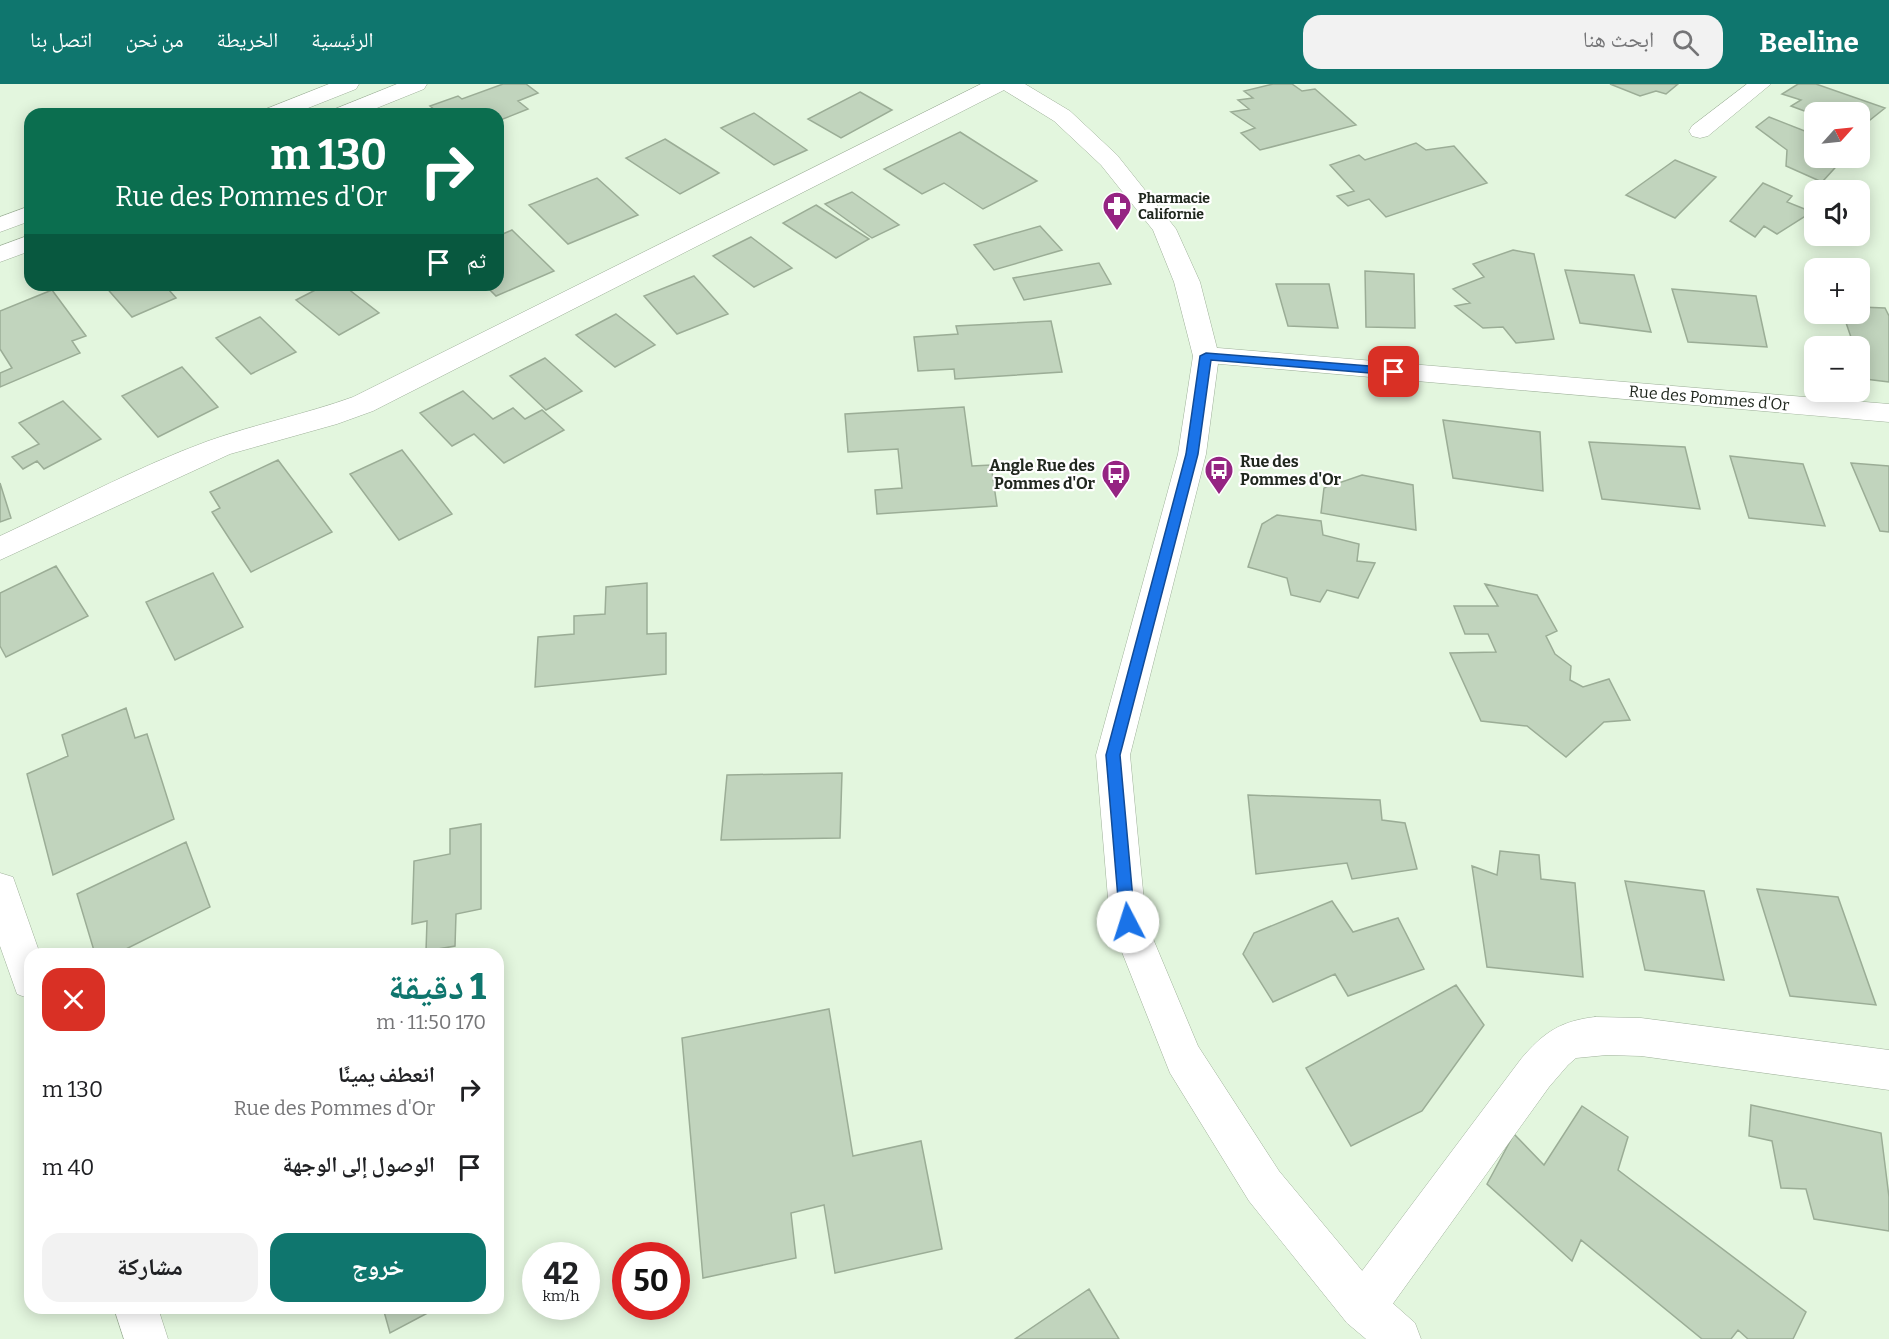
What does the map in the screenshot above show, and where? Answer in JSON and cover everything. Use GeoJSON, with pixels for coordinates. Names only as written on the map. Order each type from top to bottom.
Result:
{"type":"FeatureCollection","features":[{"type":"Feature","properties":{"kind":"street"},"geometry":{"type":"LineString","coordinates":[[289,108],[348,84]]}},
{"type":"Feature","properties":{"kind":"street"},"geometry":{"type":"LineString","coordinates":[[358,108],[416,84]]}},
{"type":"Feature","properties":{"kind":"street"},"geometry":{"type":"LineString","coordinates":[[0,549],[185,461],[220,447],[363,404],[998,84]]}},
{"type":"Feature","properties":{"kind":"street"},"geometry":{"type":"LineString","coordinates":[[1010,84],[1062,116],[1109,160],[1164,229],[1187,282],[1206,356],[1192,454],[1113,755],[1128,922],[1184,1059],[1264,1186],[1363,1307],[1399,1339]]}},
{"type":"Feature","properties":{"kind":"street"},"geometry":{"type":"LineString","coordinates":[[1700,131],[1760,84]]}},
{"type":"Feature","properties":{"kind":"street"},"geometry":{"type":"LineString","coordinates":[[0,225],[24,215]]}},
{"type":"Feature","properties":{"kind":"street"},"geometry":{"type":"LineString","coordinates":[[0,255],[24,245]]}},
{"type":"Feature","properties":{"kind":"street","name":"Rue des Pommes d'Or"},"geometry":{"type":"LineString","coordinates":[[1206,356],[1889,413]]}},
{"type":"Feature","properties":{"kind":"street"},"geometry":{"type":"LineString","coordinates":[[0,889],[24,963]]}},
{"type":"Feature","properties":{"kind":"street"},"geometry":{"type":"LineString","coordinates":[[1363,1307],[1535,1073],[1554,1050],[1575,1039],[1610,1036],[1641,1037],[1889,1070]]}},
{"type":"Feature","properties":{"kind":"street"},"geometry":{"type":"LineString","coordinates":[[138,1314],[146,1339]]}},
{"type":"Feature","properties":{"kind":"building"},"geometry":{"type":"Polygon","coordinates":[[[503,84],[526,84],[538,93],[518,101],[528,109],[504,119],[504,108],[432,108],[430,106],[458,96],[462,99],[503,84]]]}},
{"type":"Feature","properties":{"kind":"building"},"geometry":{"type":"Polygon","coordinates":[[[1273,84],[1292,84],[1302,91],[1315,89],[1356,125],[1260,150],[1241,133],[1255,128],[1231,112],[1249,109],[1238,100],[1253,98],[1244,91],[1273,84]]]}},
{"type":"Feature","properties":{"kind":"building"},"geometry":{"type":"Polygon","coordinates":[[[1610,84],[1678,84],[1666,94],[1656,91],[1640,96],[1610,84]]]}},
{"type":"Feature","properties":{"kind":"building"},"geometry":{"type":"Polygon","coordinates":[[[1798,84],[1816,84],[1868,102],[1804,102],[1804,111],[1791,106],[1801,100],[1782,94],[1798,84]]]}},
{"type":"Feature","properties":{"kind":"building"},"geometry":{"type":"Polygon","coordinates":[[[860,92],[892,110],[841,138],[808,119],[860,92]]]}},
{"type":"Feature","properties":{"kind":"building"},"geometry":{"type":"Polygon","coordinates":[[[1870,103],[1885,108],[1870,120],[1870,103]]]}},
{"type":"Feature","properties":{"kind":"building"},"geometry":{"type":"Polygon","coordinates":[[[754,113],[807,150],[774,165],[721,128],[754,113]]]}},
{"type":"Feature","properties":{"kind":"building"},"geometry":{"type":"Polygon","coordinates":[[[1769,117],[1804,131],[1804,168],[1835,168],[1824,180],[1818,180],[1786,166],[1787,150],[1756,127],[1769,117]]]}},
{"type":"Feature","properties":{"kind":"building"},"geometry":{"type":"Polygon","coordinates":[[[960,132],[1037,181],[983,209],[944,183],[922,194],[884,169],[960,132]]]}},
{"type":"Feature","properties":{"kind":"building"},"geometry":{"type":"Polygon","coordinates":[[[665,139],[719,173],[680,194],[626,158],[665,139]]]}},
{"type":"Feature","properties":{"kind":"building"},"geometry":{"type":"Polygon","coordinates":[[[1416,143],[1426,150],[1454,146],[1487,183],[1386,217],[1369,199],[1348,206],[1337,196],[1354,191],[1330,165],[1359,155],[1365,160],[1416,143]]]}},
{"type":"Feature","properties":{"kind":"building"},"geometry":{"type":"Polygon","coordinates":[[[1675,160],[1716,177],[1675,218],[1626,195],[1675,160]]]}},
{"type":"Feature","properties":{"kind":"building"},"geometry":{"type":"Polygon","coordinates":[[[597,178],[638,215],[568,244],[529,205],[597,178]]]}},
{"type":"Feature","properties":{"kind":"building"},"geometry":{"type":"Polygon","coordinates":[[[1763,183],[1792,196],[1787,202],[1804,209],[1804,217],[1777,234],[1764,226],[1755,237],[1730,221],[1763,183]]]}},
{"type":"Feature","properties":{"kind":"building"},"geometry":{"type":"Polygon","coordinates":[[[852,192],[899,225],[872,238],[825,204],[852,192]]]}},
{"type":"Feature","properties":{"kind":"building"},"geometry":{"type":"Polygon","coordinates":[[[816,205],[869,239],[836,258],[783,223],[816,205]]]}},
{"type":"Feature","properties":{"kind":"building"},"geometry":{"type":"Polygon","coordinates":[[[1040,226],[1062,250],[994,270],[974,245],[1040,226]]]}},
{"type":"Feature","properties":{"kind":"building"},"geometry":{"type":"Polygon","coordinates":[[[512,230],[554,271],[496,296],[491,291],[504,291],[504,233],[512,230]]]}},
{"type":"Feature","properties":{"kind":"building"},"geometry":{"type":"Polygon","coordinates":[[[751,237],[792,268],[754,287],[713,256],[751,237]]]}},
{"type":"Feature","properties":{"kind":"building"},"geometry":{"type":"Polygon","coordinates":[[[1513,250],[1534,254],[1554,339],[1516,343],[1503,327],[1483,328],[1455,306],[1470,303],[1453,289],[1484,277],[1473,264],[1513,250]]]}},
{"type":"Feature","properties":{"kind":"building"},"geometry":{"type":"Polygon","coordinates":[[[1099,263],[1111,284],[1024,300],[1013,278],[1099,263]]]}},
{"type":"Feature","properties":{"kind":"building"},"geometry":{"type":"Polygon","coordinates":[[[1565,270],[1634,275],[1651,332],[1580,323],[1565,270]]]}},
{"type":"Feature","properties":{"kind":"building"},"geometry":{"type":"Polygon","coordinates":[[[1365,271],[1414,274],[1415,328],[1366,327],[1365,271]]]}},
{"type":"Feature","properties":{"kind":"building"},"geometry":{"type":"Polygon","coordinates":[[[694,276],[728,314],[677,334],[644,296],[694,276]]]}},
{"type":"Feature","properties":{"kind":"building"},"geometry":{"type":"Polygon","coordinates":[[[1276,284],[1329,284],[1338,328],[1288,326],[1276,284]]]}},
{"type":"Feature","properties":{"kind":"building"},"geometry":{"type":"Polygon","coordinates":[[[1672,289],[1756,296],[1767,347],[1688,342],[1672,289]]]}},
{"type":"Feature","properties":{"kind":"building"},"geometry":{"type":"Polygon","coordinates":[[[53,291],[86,336],[72,341],[80,353],[0,387],[0,373],[12,368],[0,349],[0,311],[53,291]]]}},
{"type":"Feature","properties":{"kind":"building"},"geometry":{"type":"Polygon","coordinates":[[[109,291],[170,291],[176,298],[132,317],[109,291]]]}},
{"type":"Feature","properties":{"kind":"building"},"geometry":{"type":"Polygon","coordinates":[[[313,291],[351,291],[379,313],[339,335],[296,300],[313,291]]]}},
{"type":"Feature","properties":{"kind":"building"},"geometry":{"type":"Polygon","coordinates":[[[1870,307],[1885,308],[1889,316],[1889,382],[1870,380],[1870,336],[1851,336],[1846,324],[1870,324],[1870,307]]]}},
{"type":"Feature","properties":{"kind":"building"},"geometry":{"type":"Polygon","coordinates":[[[616,314],[655,345],[615,367],[576,335],[616,314]]]}},
{"type":"Feature","properties":{"kind":"building"},"geometry":{"type":"Polygon","coordinates":[[[260,317],[296,352],[251,374],[216,338],[260,317]]]}},
{"type":"Feature","properties":{"kind":"building"},"geometry":{"type":"Polygon","coordinates":[[[1051,321],[1062,372],[955,379],[954,369],[918,371],[914,337],[958,334],[956,326],[1051,321]]]}},
{"type":"Feature","properties":{"kind":"building"},"geometry":{"type":"Polygon","coordinates":[[[545,358],[582,391],[546,410],[510,376],[545,358]]]}},
{"type":"Feature","properties":{"kind":"building"},"geometry":{"type":"Polygon","coordinates":[[[182,367],[218,407],[158,437],[122,396],[182,367]]]}},
{"type":"Feature","properties":{"kind":"building"},"geometry":{"type":"Polygon","coordinates":[[[463,391],[493,419],[513,408],[525,419],[542,410],[564,430],[504,463],[474,434],[452,446],[420,413],[463,391]]]}},
{"type":"Feature","properties":{"kind":"building"},"geometry":{"type":"Polygon","coordinates":[[[63,401],[101,439],[44,469],[37,461],[23,469],[12,457],[39,444],[19,423],[63,401]]]}},
{"type":"Feature","properties":{"kind":"building"},"geometry":{"type":"Polygon","coordinates":[[[964,407],[972,466],[991,465],[997,506],[877,514],[875,490],[902,488],[898,449],[848,452],[845,414],[964,407]]]}},
{"type":"Feature","properties":{"kind":"building"},"geometry":{"type":"Polygon","coordinates":[[[1443,420],[1540,432],[1543,491],[1453,478],[1443,420]]]}},
{"type":"Feature","properties":{"kind":"building"},"geometry":{"type":"Polygon","coordinates":[[[1589,442],[1685,447],[1700,509],[1602,499],[1589,442]]]}},
{"type":"Feature","properties":{"kind":"building"},"geometry":{"type":"Polygon","coordinates":[[[402,450],[452,514],[399,540],[350,474],[402,450]]]}},
{"type":"Feature","properties":{"kind":"building"},"geometry":{"type":"Polygon","coordinates":[[[1730,456],[1803,464],[1825,526],[1749,518],[1730,456]]]}},
{"type":"Feature","properties":{"kind":"building"},"geometry":{"type":"Polygon","coordinates":[[[278,460],[332,532],[251,572],[212,512],[220,508],[210,492],[278,460]]]}},
{"type":"Feature","properties":{"kind":"building"},"geometry":{"type":"Polygon","coordinates":[[[1851,463],[1889,466],[1889,532],[1880,531],[1851,463]]]}},
{"type":"Feature","properties":{"kind":"building"},"geometry":{"type":"Polygon","coordinates":[[[1362,475],[1413,485],[1416,530],[1321,513],[1324,488],[1362,475]]]}},
{"type":"Feature","properties":{"kind":"building"},"geometry":{"type":"Polygon","coordinates":[[[0,483],[11,518],[0,522],[0,483]]]}},
{"type":"Feature","properties":{"kind":"building"},"geometry":{"type":"Polygon","coordinates":[[[1277,515],[1321,521],[1323,535],[1359,544],[1357,561],[1375,563],[1358,598],[1327,590],[1320,602],[1291,595],[1287,578],[1248,567],[1262,524],[1277,515]]]}},
{"type":"Feature","properties":{"kind":"building"},"geometry":{"type":"Polygon","coordinates":[[[56,566],[88,616],[6,657],[0,646],[0,593],[56,566]]]}},
{"type":"Feature","properties":{"kind":"building"},"geometry":{"type":"Polygon","coordinates":[[[213,573],[243,627],[175,660],[146,602],[213,573]]]}},
{"type":"Feature","properties":{"kind":"building"},"geometry":{"type":"Polygon","coordinates":[[[647,583],[647,634],[666,633],[666,674],[535,687],[538,637],[574,634],[574,616],[605,614],[606,587],[647,583]]]}},
{"type":"Feature","properties":{"kind":"building"},"geometry":{"type":"Polygon","coordinates":[[[1485,584],[1537,595],[1557,631],[1546,636],[1555,654],[1571,666],[1570,680],[1583,687],[1609,679],[1630,720],[1604,722],[1566,757],[1527,726],[1481,721],[1450,653],[1496,652],[1488,634],[1465,634],[1454,606],[1498,606],[1485,584]]]}},
{"type":"Feature","properties":{"kind":"building"},"geometry":{"type":"Polygon","coordinates":[[[126,708],[135,738],[147,734],[174,819],[53,875],[27,774],[68,756],[62,735],[126,708]]]}},
{"type":"Feature","properties":{"kind":"building"},"geometry":{"type":"Polygon","coordinates":[[[842,773],[840,838],[721,840],[727,775],[842,773]]]}},
{"type":"Feature","properties":{"kind":"building"},"geometry":{"type":"Polygon","coordinates":[[[1248,795],[1380,800],[1382,820],[1405,823],[1417,869],[1352,879],[1347,863],[1256,874],[1248,795]]]}},
{"type":"Feature","properties":{"kind":"building"},"geometry":{"type":"Polygon","coordinates":[[[481,824],[481,909],[456,914],[455,946],[426,948],[427,921],[412,924],[414,861],[450,854],[450,829],[481,824]]]}},
{"type":"Feature","properties":{"kind":"building"},"geometry":{"type":"Polygon","coordinates":[[[186,842],[210,907],[128,948],[93,948],[77,894],[186,842]]]}},
{"type":"Feature","properties":{"kind":"building"},"geometry":{"type":"Polygon","coordinates":[[[1500,851],[1539,855],[1541,879],[1575,883],[1583,977],[1487,967],[1472,866],[1497,875],[1500,851]]]}},
{"type":"Feature","properties":{"kind":"building"},"geometry":{"type":"Polygon","coordinates":[[[1625,881],[1704,891],[1724,980],[1645,970],[1625,881]]]}},
{"type":"Feature","properties":{"kind":"building"},"geometry":{"type":"Polygon","coordinates":[[[1757,889],[1838,897],[1876,1005],[1790,996],[1757,889]]]}},
{"type":"Feature","properties":{"kind":"building"},"geometry":{"type":"Polygon","coordinates":[[[1332,901],[1353,932],[1398,918],[1424,969],[1348,996],[1335,974],[1273,1002],[1243,954],[1254,933],[1332,901]]]}},
{"type":"Feature","properties":{"kind":"building"},"geometry":{"type":"Polygon","coordinates":[[[1456,985],[1484,1025],[1422,1111],[1351,1146],[1306,1068],[1456,985]]]}},
{"type":"Feature","properties":{"kind":"building"},"geometry":{"type":"Polygon","coordinates":[[[829,1009],[853,1156],[921,1141],[942,1249],[835,1273],[824,1205],[791,1213],[796,1258],[703,1278],[682,1038],[829,1009]]]}},
{"type":"Feature","properties":{"kind":"building"},"geometry":{"type":"Polygon","coordinates":[[[1751,1105],[1881,1133],[1889,1197],[1889,1231],[1814,1219],[1806,1189],[1781,1188],[1772,1141],[1749,1136],[1751,1105]]]}},
{"type":"Feature","properties":{"kind":"building"},"geometry":{"type":"Polygon","coordinates":[[[1582,1106],[1628,1137],[1618,1170],[1806,1312],[1793,1339],[1748,1339],[1738,1330],[1731,1339],[1702,1339],[1581,1240],[1572,1261],[1487,1184],[1514,1134],[1544,1165],[1582,1106]]]}},
{"type":"Feature","properties":{"kind":"building"},"geometry":{"type":"Polygon","coordinates":[[[1089,1289],[1119,1339],[1015,1339],[1089,1289]]]}},
{"type":"Feature","properties":{"kind":"building"},"geometry":{"type":"Polygon","coordinates":[[[385,1314],[426,1314],[390,1333],[385,1314]]]}},
{"type":"Feature","properties":{"kind":"place","name":"Pharmacie Californie"},"geometry":{"type":"Point","coordinates":[1117,232]}},
{"type":"Feature","properties":{"kind":"place","name":"Rue des Pommes d'Or"},"geometry":{"type":"Point","coordinates":[1219,496]}},
{"type":"Feature","properties":{"kind":"place","name":"Angle Rue des Pommes d'Or"},"geometry":{"type":"Point","coordinates":[1116,500]}},
{"type":"Feature","properties":{"kind":"route"},"geometry":{"type":"LineString","coordinates":[[1128,922],[1113,755],[1192,454],[1206,356],[1394,372]]}}]}
